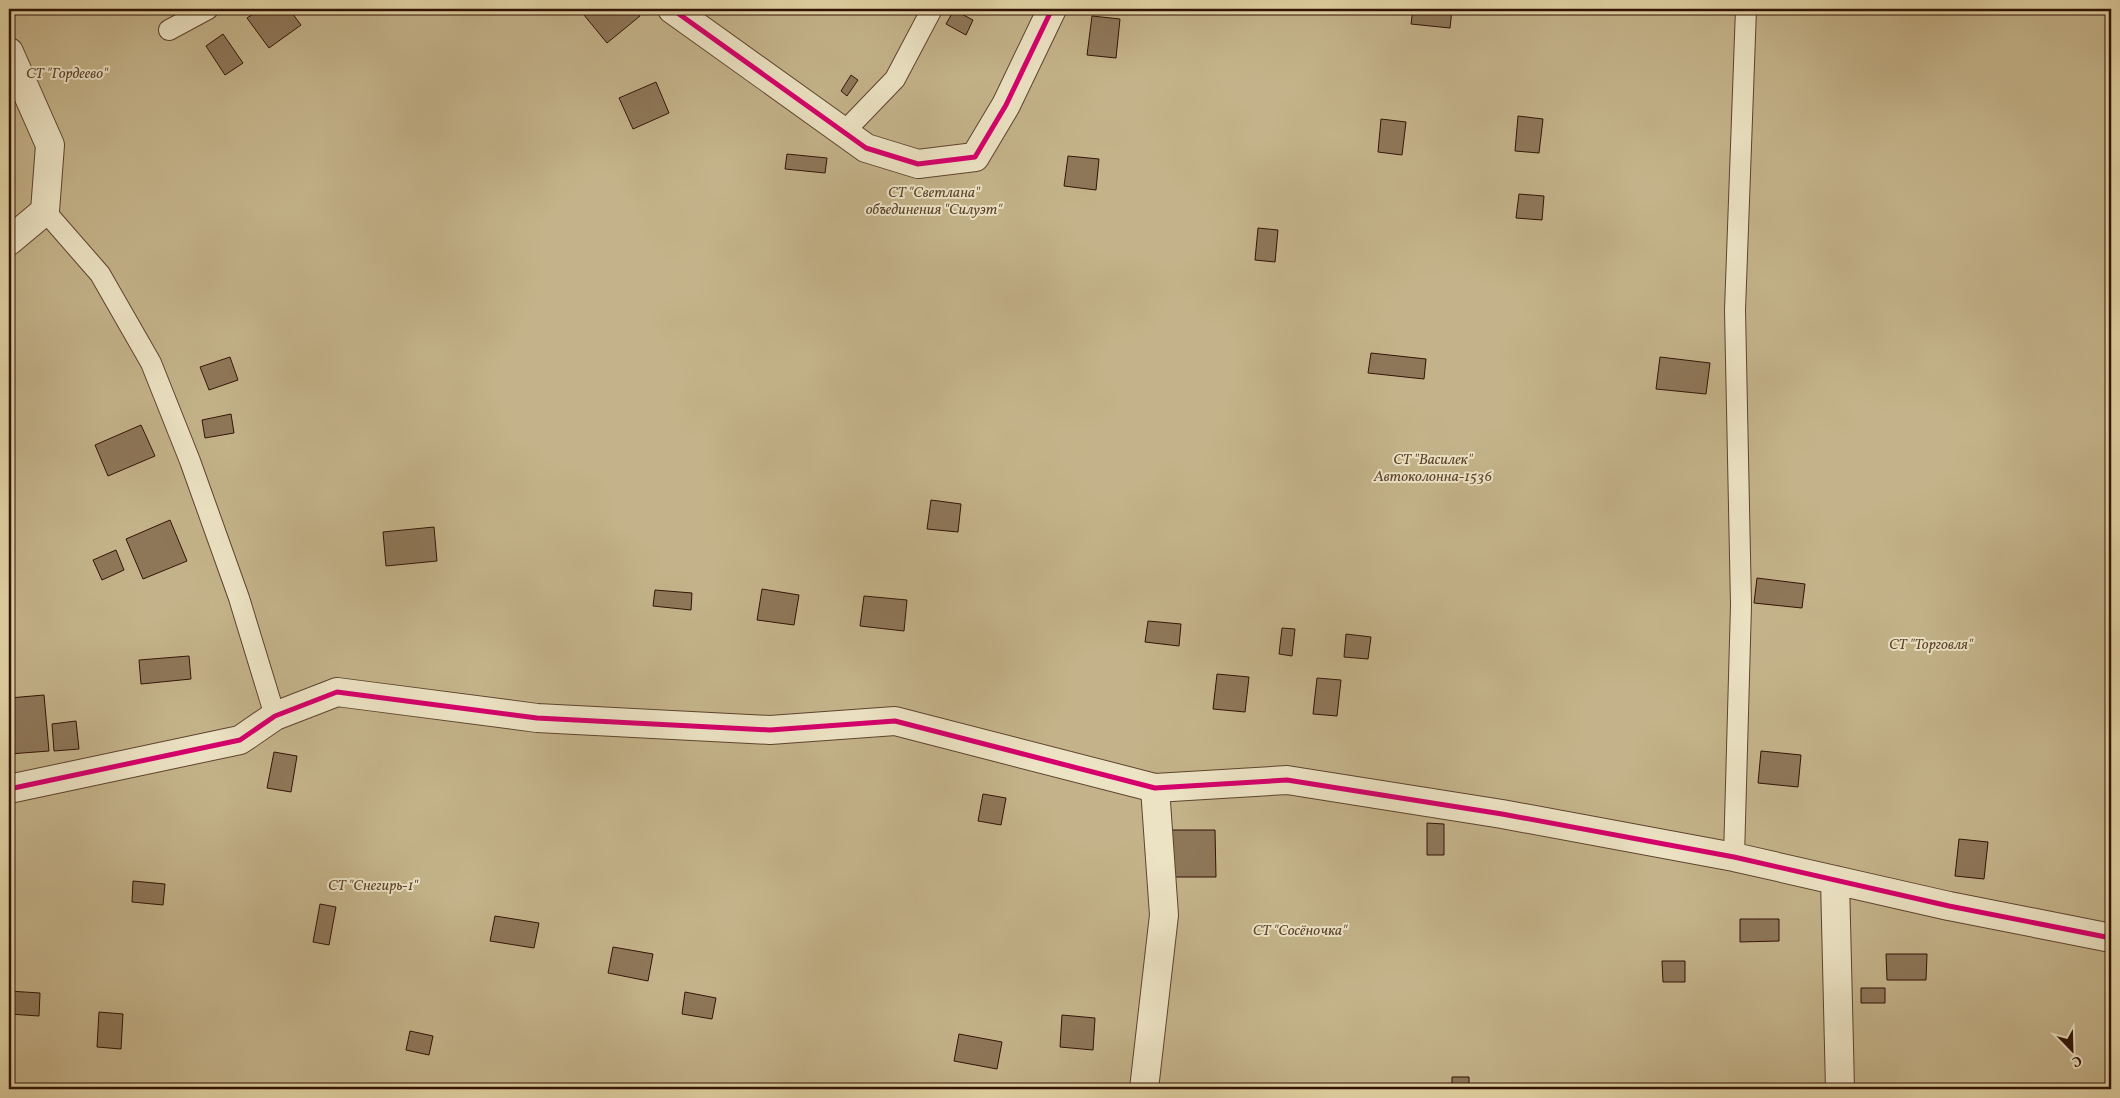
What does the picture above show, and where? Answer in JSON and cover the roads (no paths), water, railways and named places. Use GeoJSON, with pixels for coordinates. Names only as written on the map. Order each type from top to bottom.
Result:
{"type":"FeatureCollection","features":[{"type":"Feature","properties":{"kind":"street"},"geometry":{"type":"LineString","coordinates":[[672,9],[866,148],[918,164],[975,157],[1006,105],[1052,9]]}},
{"type":"Feature","properties":{"kind":"street"},"geometry":{"type":"LineString","coordinates":[[9,52],[50,145],[45,211],[9,241]]}},
{"type":"Feature","properties":{"kind":"street"},"geometry":{"type":"LineString","coordinates":[[9,789],[240,740],[275,716],[336,692],[537,718],[770,730],[896,721],[1155,788],[1287,780],[1502,814],[1734,857],[1949,906],[2111,938]]}},
{"type":"Feature","properties":{"kind":"street"},"geometry":{"type":"LineString","coordinates":[[1144,1089],[1164,914],[1155,788]]}},
{"type":"Feature","properties":{"kind":"street"},"geometry":{"type":"LineString","coordinates":[[1836,880],[1840,1089]]}},
{"type":"Feature","properties":{"kind":"lane"},"geometry":{"type":"LineString","coordinates":[[169,30],[208,9]]}},
{"type":"Feature","properties":{"kind":"lane"},"geometry":{"type":"LineString","coordinates":[[844,132],[895,79],[932,9]]}},
{"type":"Feature","properties":{"kind":"lane"},"geometry":{"type":"LineString","coordinates":[[1734,857],[1741,605],[1735,310],[1746,9]]}},
{"type":"Feature","properties":{"kind":"lane"},"geometry":{"type":"LineString","coordinates":[[45,211],[100,274],[151,363],[190,461],[239,598],[275,716]]}},
{"type":"Feature","properties":{"kind":"park label","name":"СТ \"Гордеево\""},"geometry":{"type":"Point","coordinates":[67,73]}},
{"type":"Feature","properties":{"kind":"park label","name":"СТ \"Светлана\" объединения \"Силуэт\""},"geometry":{"type":"Point","coordinates":[934,200]}},
{"type":"Feature","properties":{"kind":"park label","name":"СТ \"Василек\" Автоколонна-1536"},"geometry":{"type":"Point","coordinates":[1433,468]}},
{"type":"Feature","properties":{"kind":"park label","name":"СТ \"Торговля\""},"geometry":{"type":"Point","coordinates":[1931,644]}},
{"type":"Feature","properties":{"kind":"park label","name":"СТ \"Снегирь-1\""},"geometry":{"type":"Point","coordinates":[373,885]}},
{"type":"Feature","properties":{"kind":"park label","name":"СТ \"Сосёночка\""},"geometry":{"type":"Point","coordinates":[1300,930]}}]}
